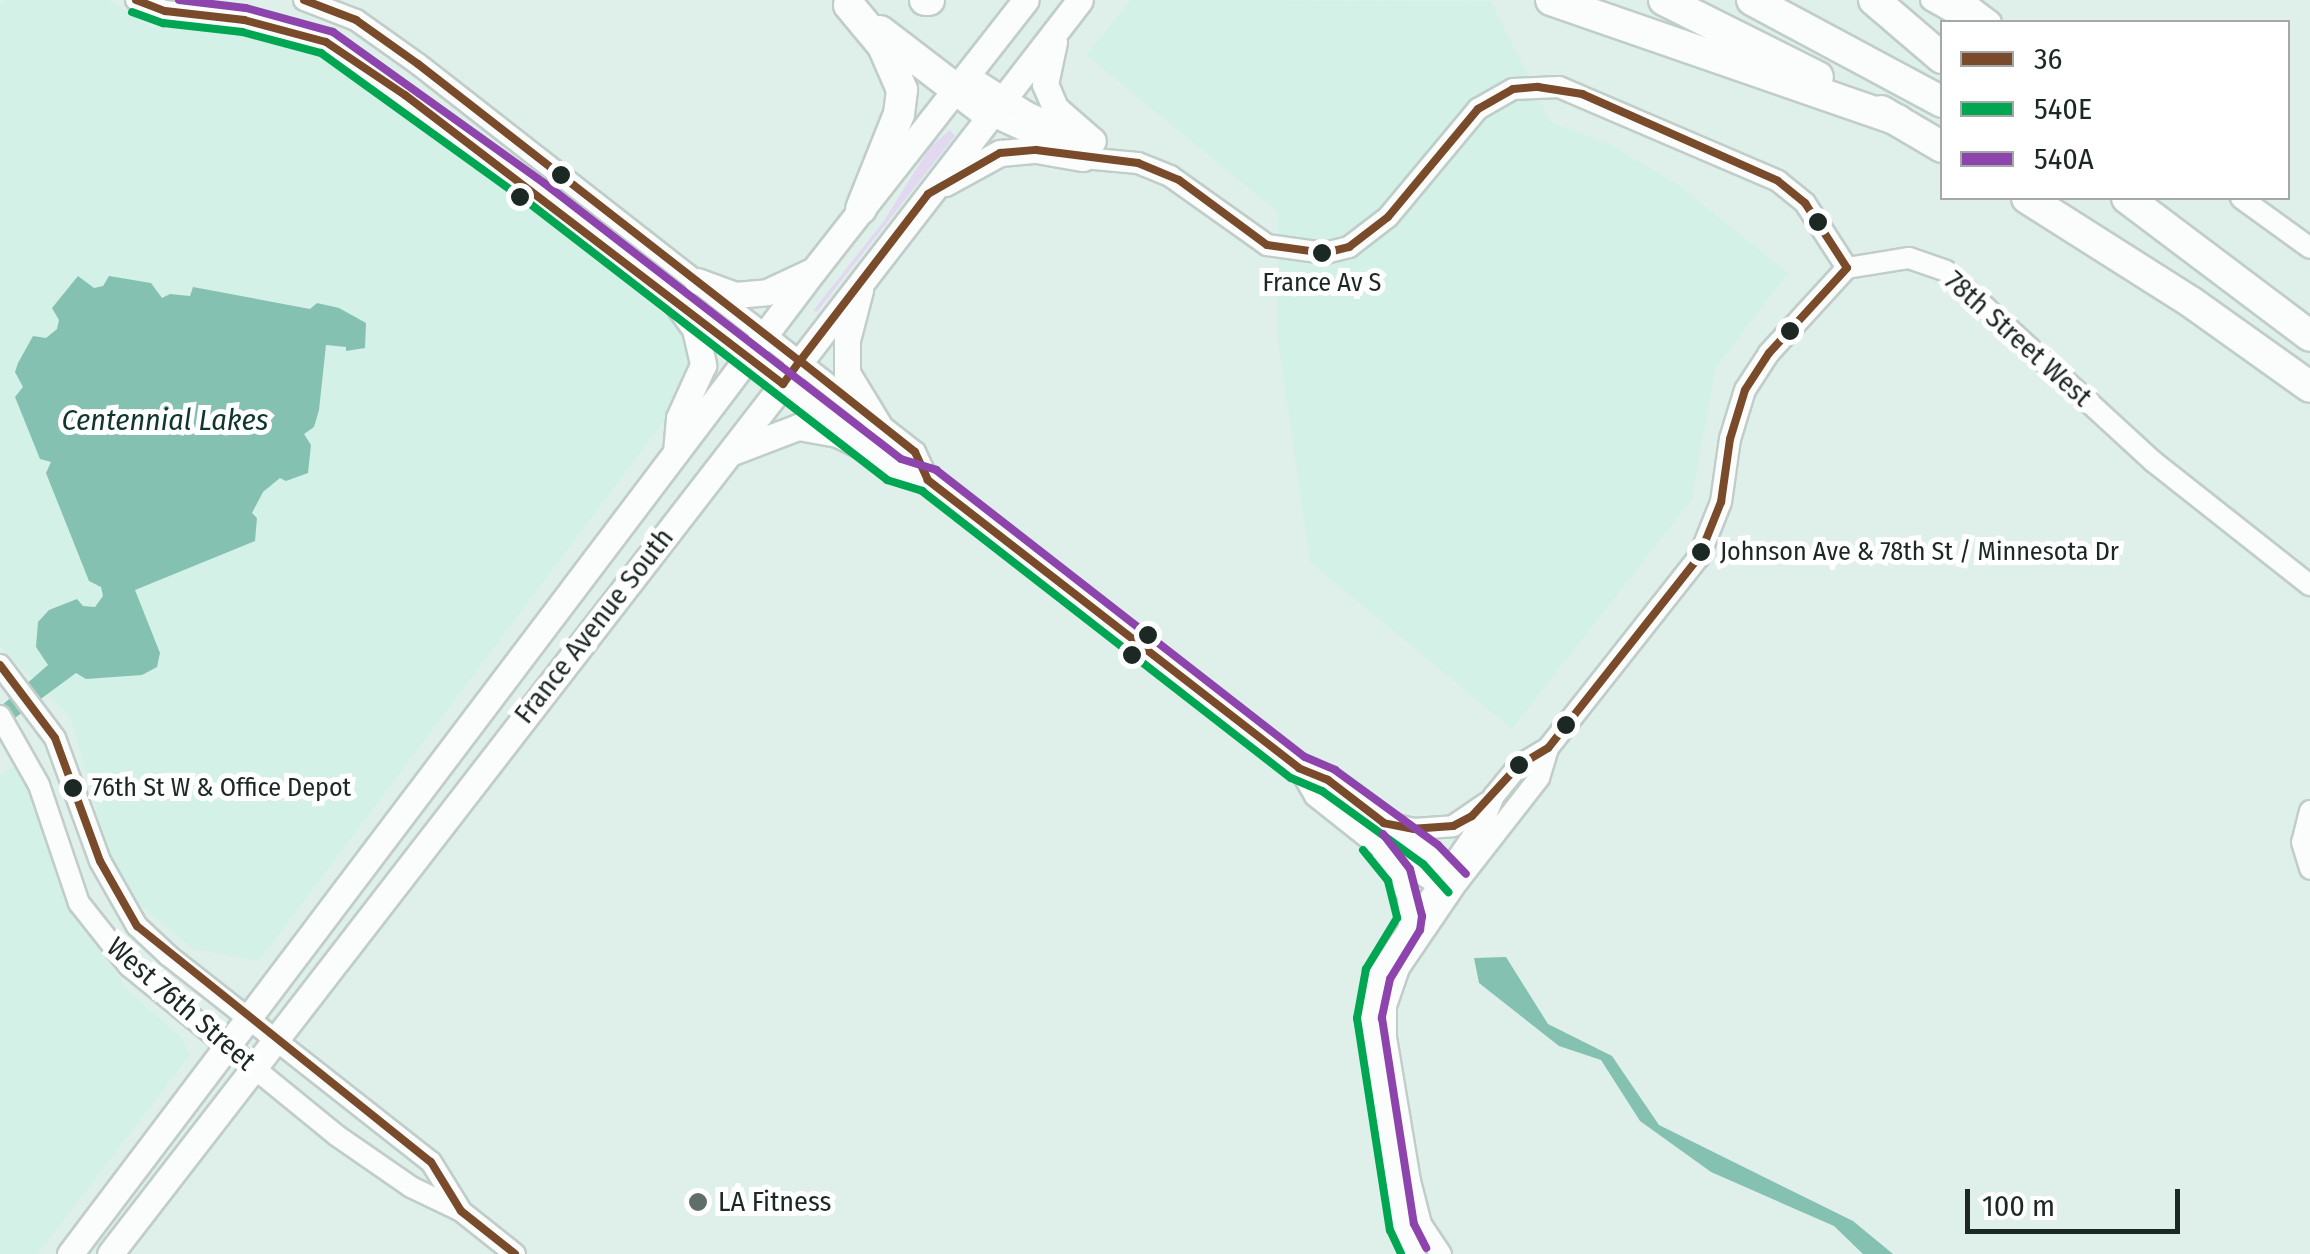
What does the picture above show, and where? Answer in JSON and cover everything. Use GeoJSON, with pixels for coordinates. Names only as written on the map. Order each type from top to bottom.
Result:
{"type":"FeatureCollection","features":[{"type":"Feature","properties":{"kind":"highway"},"geometry":{"type":"LineString","coordinates":[[1551,0],[1898,120]]}},
{"type":"Feature","properties":{"kind":"highway"},"geometry":{"type":"LineString","coordinates":[[1664,0],[1940,145]]}},
{"type":"Feature","properties":{"kind":"highway"},"geometry":{"type":"LineString","coordinates":[[1752,0],[1940,101]]}},
{"type":"Feature","properties":{"kind":"highway"},"geometry":{"type":"LineString","coordinates":[[1874,0],[1940,56]]}},
{"type":"Feature","properties":{"kind":"highway"},"geometry":{"type":"LineString","coordinates":[[846,3],[996,107]]}},
{"type":"Feature","properties":{"kind":"highway"},"geometry":{"type":"LineString","coordinates":[[846,3],[883,46],[902,90],[899,114],[862,209]]}},
{"type":"Feature","properties":{"kind":"highway"},"geometry":{"type":"LineString","coordinates":[[2031,200],[2174,291],[2310,387]]}},
{"type":"Feature","properties":{"kind":"highway"},"geometry":{"type":"LineString","coordinates":[[2105,200],[2254,296]]}},
{"type":"Feature","properties":{"kind":"highway"},"geometry":{"type":"LineString","coordinates":[[2131,200],[2310,336]]}},
{"type":"Feature","properties":{"kind":"main road","name":"France Avenue South"},"geometry":{"type":"LineString","coordinates":[[70,1254],[814,270],[1026,0]]}},
{"type":"Feature","properties":{"kind":"main road","name":"France Avenue South"},"geometry":{"type":"LineString","coordinates":[[110,1254],[1080,0]]}},
{"type":"Feature","properties":{"kind":"main road"},"geometry":{"type":"LineString","coordinates":[[1057,30],[1045,84],[1056,108],[1094,152]]}},
{"type":"Feature","properties":{"kind":"main road"},"geometry":{"type":"LineString","coordinates":[[928,194],[1000,152],[1094,152]]}},
{"type":"Feature","properties":{"kind":"main road"},"geometry":{"type":"LineString","coordinates":[[872,266],[854,303],[847,373],[878,424]]}},
{"type":"Feature","properties":{"kind":"main road"},"geometry":{"type":"LineString","coordinates":[[697,281],[735,295],[767,292],[814,270]]}},
{"type":"Feature","properties":{"kind":"main road"},"geometry":{"type":"LineString","coordinates":[[672,297],[695,329],[704,365],[680,418],[676,455]]}},
{"type":"Feature","properties":{"kind":"main road"},"geometry":{"type":"LineString","coordinates":[[726,455],[761,437],[798,427],[836,434],[866,447]]}},
{"type":"Feature","properties":{"kind":"street"},"geometry":{"type":"LineString","coordinates":[[136,0],[164,11],[244,20],[326,42],[404,95],[895,470],[928,480],[1299,768],[1328,780],[1447,878]]}},
{"type":"Feature","properties":{"kind":"street"},"geometry":{"type":"LineString","coordinates":[[304,0],[356,20],[387,40],[914,452],[928,480]]}},
{"type":"Feature","properties":{"kind":"street"},"geometry":{"type":"LineString","coordinates":[[1931,0],[1966,20]]}},
{"type":"Feature","properties":{"kind":"street"},"geometry":{"type":"LineString","coordinates":[[1962,0],[1987,20]]}},
{"type":"Feature","properties":{"kind":"street"},"geometry":{"type":"LineString","coordinates":[[996,107],[1094,152],[1138,163],[1178,180],[1267,245],[1325,253],[1348,247],[1388,217],[1478,109],[1513,89],[1559,87],[1778,181],[1805,203],[1847,268],[1769,353],[1746,390],[1732,427],[1721,502],[1699,557],[1548,748],[1538,778],[1447,878],[1378,974],[1369,1018],[1399,1212],[1415,1254]]}},
{"type":"Feature","properties":{"kind":"street"},"geometry":{"type":"LineString","coordinates":[[2244,200],[2310,248]]}},
{"type":"Feature","properties":{"kind":"street","name":"78th Street West"},"geometry":{"type":"LineString","coordinates":[[1847,268],[1910,258],[1946,271],[2154,462],[2310,585]]}},
{"type":"Feature","properties":{"kind":"street","name":"West 76th Street"},"geometry":{"type":"LineString","coordinates":[[6,671],[55,738],[100,861],[123,906],[157,946],[431,1162],[461,1210]]}},
{"type":"Feature","properties":{"kind":"street","name":"West 76th Street"},"geometry":{"type":"LineString","coordinates":[[0,716],[25,756],[88,917],[129,966],[253,1067],[411,1187],[461,1210],[516,1254]]}},
{"type":"Feature","properties":{"kind":"street"},"geometry":{"type":"LineString","coordinates":[[1384,823],[1414,829],[1453,826],[1494,796],[1518,766],[1548,748]]}},
{"type":"Feature","properties":{"kind":"street"},"geometry":{"type":"LineString","coordinates":[[1299,768],[1315,796],[1372,842],[1399,875],[1408,895],[1410,925]]}},
{"type":"Feature","properties":{"kind":"street"},"geometry":{"type":"LineString","coordinates":[[1441,1254],[1421,1224],[1410,1181],[1386,1037],[1386,1006],[1399,968],[1447,878],[1486,818],[1494,796]]}},
{"type":"Feature","properties":{"kind":"street"},"geometry":{"type":"LineString","coordinates":[[2310,811],[2302,842],[2310,869]]}},
{"type":"Feature","properties":{"kind":"street"},"geometry":{"type":"LineString","coordinates":[[1372,842],[1447,878]]}},
{"type":"Feature","properties":{"kind":"shaded area"},"geometry":{"type":"Polygon","coordinates":[[[4,0],[109,0],[151,27],[251,32],[295,43],[354,71],[675,323],[695,347],[691,385],[259,961],[193,949],[117,885],[71,718],[0,646],[0,5],[4,0]]]}},
{"type":"Feature","properties":{"kind":"shaded area"},"geometry":{"type":"Polygon","coordinates":[[[1131,0],[1491,1],[1551,122],[1609,144],[1679,185],[1788,273],[1715,369],[1692,499],[1512,729],[1310,562],[1277,333],[1278,212],[1086,55],[1131,0]]]}},
{"type":"Feature","properties":{"kind":"shaded area"},"geometry":{"type":"Polygon","coordinates":[[[950,130],[955,136],[817,312],[813,311],[883,222],[930,147],[950,130]]]}},
{"type":"Feature","properties":{"kind":"shaded area"},"geometry":{"type":"Polygon","coordinates":[[[20,762],[71,904],[128,991],[181,1037],[190,1055],[38,1254],[0,1254],[0,775],[20,762]]]}},
{"type":"Feature","properties":{"kind":"water","name":"Centennial Lakes"},"geometry":{"type":"Polygon","coordinates":[[[78,276],[94,288],[103,286],[109,276],[151,283],[162,298],[170,294],[190,296],[193,287],[310,309],[317,303],[339,308],[366,323],[365,348],[346,351],[346,347],[326,345],[319,410],[314,427],[304,434],[311,445],[308,473],[286,481],[280,478],[263,492],[252,513],[257,518],[255,541],[135,590],[160,653],[157,667],[142,675],[86,679],[76,673],[0,729],[0,707],[48,665],[36,647],[38,622],[49,610],[77,599],[83,606],[95,607],[103,596],[101,587],[89,581],[46,473],[51,462],[40,459],[15,397],[23,387],[15,372],[18,363],[33,336],[46,338],[57,329],[59,320],[52,308],[78,276]]]}},
{"type":"Feature","properties":{"kind":"water"},"geometry":{"type":"Polygon","coordinates":[[[1506,957],[1548,1024],[1612,1056],[1659,1125],[1853,1221],[1893,1254],[1863,1254],[1834,1226],[1711,1172],[1640,1121],[1601,1060],[1559,1046],[1479,983],[1474,958],[1506,957]]]}},
{"type":"Feature","properties":{"kind":"transit line","name":"36"},"geometry":{"type":"LineString","coordinates":[[136,0],[165,11],[244,20],[326,42],[405,95],[783,384],[800,361]]}},
{"type":"Feature","properties":{"kind":"transit line","name":"540A"},"geometry":{"type":"LineString","coordinates":[[179,0],[246,8],[333,32],[544,183],[901,459],[936,470],[1305,757],[1335,770],[1438,845],[1466,874]]}},
{"type":"Feature","properties":{"kind":"transit line","name":"36"},"geometry":{"type":"LineString","coordinates":[[304,0],[356,20],[418,64],[800,361]]}},
{"type":"Feature","properties":{"kind":"transit line","name":"540E"},"geometry":{"type":"LineString","coordinates":[[132,12],[163,23],[242,32],[321,53],[529,203],[887,480],[922,491],[1291,778],[1322,791],[1423,864],[1448,892]]}},
{"type":"Feature","properties":{"kind":"transit line","name":"36"},"geometry":{"type":"LineString","coordinates":[[1538,87],[1582,94],[1778,181],[1805,203],[1847,268],[1769,353],[1745,390],[1730,439],[1721,502],[1699,557],[1548,748],[1518,766],[1472,816],[1453,826],[1414,829],[1384,823],[1328,780],[1299,768],[928,480],[915,452],[800,361],[928,194],[1000,153],[1036,150],[1138,163],[1179,180],[1267,245],[1325,253],[1349,247],[1388,217],[1478,109],[1513,89],[1538,87]]}},
{"type":"Feature","properties":{"kind":"transit line","name":"36"},"geometry":{"type":"LineString","coordinates":[[0,665],[55,738],[100,861],[137,926],[431,1162],[461,1211],[515,1254]]}},
{"type":"Feature","properties":{"kind":"transit line","name":"540A"},"geometry":{"type":"LineString","coordinates":[[1383,834],[1410,869],[1422,916],[1420,930],[1390,979],[1382,1018],[1414,1224],[1426,1248]]}},
{"type":"Feature","properties":{"kind":"transit line","name":"540E"},"geometry":{"type":"LineString","coordinates":[[1363,850],[1388,881],[1397,918],[1366,969],[1357,1018],[1390,1230],[1401,1254]]}},
{"type":"Feature","properties":{"kind":"place","name":"France Av S"},"geometry":{"type":"Point","coordinates":[1322,253]}},
{"type":"Feature","properties":{"kind":"place","name":"Johnson Ave & 78th St / Minnesota Dr"},"geometry":{"type":"Point","coordinates":[1701,552]}},
{"type":"Feature","properties":{"kind":"place","name":"76th St W & Office Depot"},"geometry":{"type":"Point","coordinates":[73,788]}},
{"type":"Feature","properties":{"kind":"place","name":"LA Fitness"},"geometry":{"type":"Point","coordinates":[698,1202]}}]}
